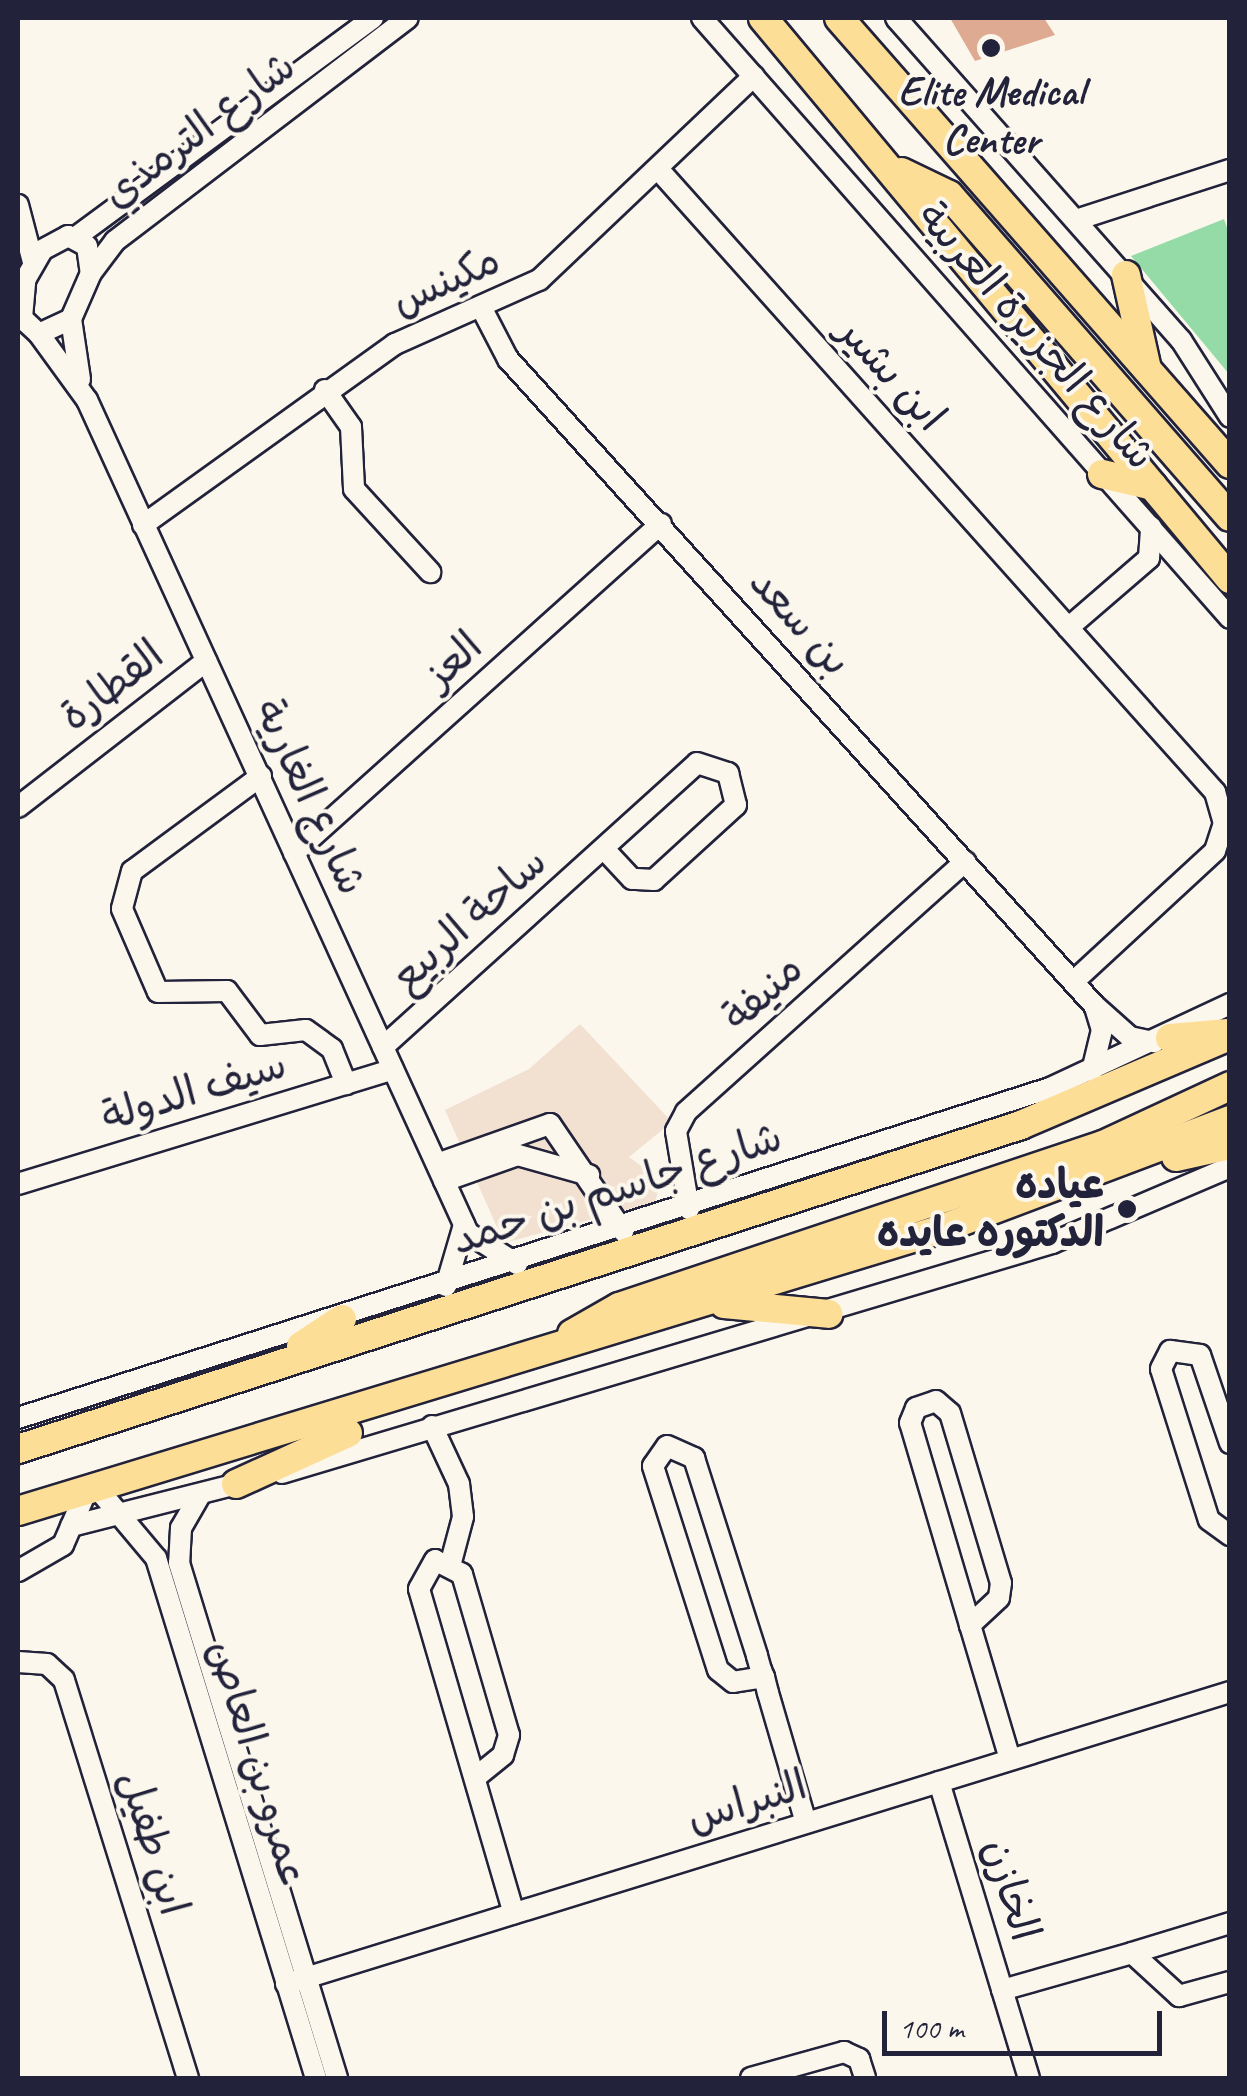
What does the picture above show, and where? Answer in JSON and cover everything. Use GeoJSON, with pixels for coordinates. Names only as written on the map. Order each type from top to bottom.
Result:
{"type":"FeatureCollection","features":[{"type":"Feature","properties":{"kind":"main road","name":"شارع الجزيرة العربية"},"geometry":{"type":"LineString","coordinates":[[762,18],[900,172],[1230,579]]}},
{"type":"Feature","properties":{"kind":"main road","name":"شارع الجزيرة العربية"},"geometry":{"type":"LineString","coordinates":[[839,18],[1230,464]]}},
{"type":"Feature","properties":{"kind":"main road"},"geometry":{"type":"LineString","coordinates":[[900,172],[949,194],[1230,518]]}},
{"type":"Feature","properties":{"kind":"main road"},"geometry":{"type":"LineString","coordinates":[[1126,275],[1148,371]]}},
{"type":"Feature","properties":{"kind":"main road"},"geometry":{"type":"LineString","coordinates":[[1102,474],[1153,486]]}},
{"type":"Feature","properties":{"kind":"main road"},"geometry":{"type":"LineString","coordinates":[[1162,1040],[1230,1035]]}},
{"type":"Feature","properties":{"kind":"main road","name":"شارع جاسم بن حمد"},"geometry":{"type":"LineString","coordinates":[[18,1449],[622,1243],[1021,1126],[1230,1035]]}},
{"type":"Feature","properties":{"kind":"main road"},"geometry":{"type":"LineString","coordinates":[[547,1354],[619,1307],[1020,1176],[1230,1086]]}},
{"type":"Feature","properties":{"kind":"main road"},"geometry":{"type":"LineString","coordinates":[[18,1511],[547,1354],[1144,1158],[1230,1120]]}},
{"type":"Feature","properties":{"kind":"main road"},"geometry":{"type":"LineString","coordinates":[[1144,1158],[1230,1146]]}},
{"type":"Feature","properties":{"kind":"main road"},"geometry":{"type":"LineString","coordinates":[[580,1245],[622,1243]]}},
{"type":"Feature","properties":{"kind":"main road"},"geometry":{"type":"LineString","coordinates":[[708,1302],[829,1314]]}},
{"type":"Feature","properties":{"kind":"main road"},"geometry":{"type":"LineString","coordinates":[[282,1361],[342,1319]]}},
{"type":"Feature","properties":{"kind":"main road"},"geometry":{"type":"LineString","coordinates":[[236,1484],[351,1432],[383,1405]]}},
{"type":"Feature","properties":{"kind":"street","name":"شارع الترمذي"},"geometry":{"type":"LineString","coordinates":[[25,277],[68,238],[373,18]]}},
{"type":"Feature","properties":{"kind":"street","name":"شارع الجزيرة العربية"},"geometry":{"type":"LineString","coordinates":[[702,18],[1230,618]]}},
{"type":"Feature","properties":{"kind":"street"},"geometry":{"type":"LineString","coordinates":[[896,18],[1079,218],[1230,416]]}},
{"type":"Feature","properties":{"kind":"street","name":"شارع الترمذي"},"geometry":{"type":"LineString","coordinates":[[71,319],[91,274],[114,240],[402,19]]}},
{"type":"Feature","properties":{"kind":"street","name":"مكينس"},"geometry":{"type":"LineString","coordinates":[[143,525],[325,390],[422,328],[538,280],[754,76]]}},
{"type":"Feature","properties":{"kind":"street","name":"ابن بشير"},"geometry":{"type":"LineString","coordinates":[[658,169],[1226,803],[1216,851],[1075,980]]}},
{"type":"Feature","properties":{"kind":"street"},"geometry":{"type":"LineString","coordinates":[[1079,218],[1120,210],[1230,170]]}},
{"type":"Feature","properties":{"kind":"street"},"geometry":{"type":"LineString","coordinates":[[19,207],[92,257],[91,274]]}},
{"type":"Feature","properties":{"kind":"street"},"geometry":{"type":"LineString","coordinates":[[19,207],[25,277],[20,306],[29,331],[71,319]]}},
{"type":"Feature","properties":{"kind":"street"},"geometry":{"type":"LineString","coordinates":[[1105,250],[1120,210]]}},
{"type":"Feature","properties":{"kind":"street","name":"بن سعد"},"geometry":{"type":"LineString","coordinates":[[480,307],[508,359],[1094,1005],[1130,1037],[1162,1040]]}},
{"type":"Feature","properties":{"kind":"street","name":"شارع الغارية"},"geometry":{"type":"LineString","coordinates":[[71,319],[87,400],[464,1225],[478,1246],[517,1264]]}},
{"type":"Feature","properties":{"kind":"street","name":"شارع الغارية"},"geometry":{"type":"LineString","coordinates":[[29,331],[87,400]]}},
{"type":"Feature","properties":{"kind":"street"},"geometry":{"type":"LineString","coordinates":[[325,390],[351,427],[354,489],[430,572]]}},
{"type":"Feature","properties":{"kind":"street","name":"العز"},"geometry":{"type":"LineString","coordinates":[[294,853],[661,524]]}},
{"type":"Feature","properties":{"kind":"street"},"geometry":{"type":"LineString","coordinates":[[1068,628],[1150,558],[1151,527]]}},
{"type":"Feature","properties":{"kind":"street","name":"القطارة"},"geometry":{"type":"LineString","coordinates":[[18,807],[206,660]]}},
{"type":"Feature","properties":{"kind":"street","name":"ساحة الربيع"},"geometry":{"type":"LineString","coordinates":[[383,1047],[697,763],[728,773],[736,805],[654,880],[632,879],[604,848]]}},
{"type":"Feature","properties":{"kind":"street"},"geometry":{"type":"LineString","coordinates":[[261,776],[132,871],[122,909],[158,992],[176,998],[213,988],[227,992],[260,1035],[306,1030],[332,1049],[346,1084]]}},
{"type":"Feature","properties":{"kind":"street","name":"منيفة"},"geometry":{"type":"LineString","coordinates":[[689,1209],[676,1131],[686,1112],[965,862]]}},
{"type":"Feature","properties":{"kind":"street","name":"شارع جاسم بن حمد"},"geometry":{"type":"LineString","coordinates":[[622,1243],[689,1209],[1092,1071],[1230,1004]]}},
{"type":"Feature","properties":{"kind":"street"},"geometry":{"type":"LineString","coordinates":[[1092,1071],[1102,1030],[1094,1005]]}},
{"type":"Feature","properties":{"kind":"street","name":"سيف الدولة"},"geometry":{"type":"LineString","coordinates":[[18,1184],[393,1069]]}},
{"type":"Feature","properties":{"kind":"street"},"geometry":{"type":"LineString","coordinates":[[440,1173],[550,1124],[591,1176],[622,1243]]}},
{"type":"Feature","properties":{"kind":"street"},"geometry":{"type":"LineString","coordinates":[[498,1150],[549,1158],[591,1176]]}},
{"type":"Feature","properties":{"kind":"street"},"geometry":{"type":"LineString","coordinates":[[71,1526],[200,1496],[829,1314],[1052,1244],[1230,1167]]}},
{"type":"Feature","properties":{"kind":"street"},"geometry":{"type":"LineString","coordinates":[[446,1286],[464,1225]]}},
{"type":"Feature","properties":{"kind":"street","name":"شارع جاسم بن حمد"},"geometry":{"type":"LineString","coordinates":[[18,1418],[580,1245]]}},
{"type":"Feature","properties":{"kind":"street"},"geometry":{"type":"LineString","coordinates":[[1230,1443],[1200,1355],[1170,1351],[1161,1369],[1210,1520],[1230,1535]]}},
{"type":"Feature","properties":{"kind":"street"},"geometry":{"type":"LineString","coordinates":[[970,1626],[1000,1598],[1002,1583],[949,1409],[926,1402],[910,1423],[970,1626],[1010,1760]]}},
{"type":"Feature","properties":{"kind":"street"},"geometry":{"type":"LineString","coordinates":[[432,1426],[459,1484],[463,1517],[451,1562],[509,1735],[503,1756],[476,1777]]}},
{"type":"Feature","properties":{"kind":"street"},"geometry":{"type":"LineString","coordinates":[[764,1678],[733,1682],[718,1670],[653,1466],[666,1446],[694,1458],[764,1678],[806,1823]]}},
{"type":"Feature","properties":{"kind":"street"},"geometry":{"type":"LineString","coordinates":[[18,1571],[42,1564],[92,1490]]}},
{"type":"Feature","properties":{"kind":"street","name":"عمرو بن العاص"},"geometry":{"type":"LineString","coordinates":[[92,1490],[152,1549],[192,1640],[296,1981],[316,2078]]}},
{"type":"Feature","properties":{"kind":"street","name":"عمرو بن العاص"},"geometry":{"type":"LineString","coordinates":[[192,1640],[178,1541],[200,1496]]}},
{"type":"Feature","properties":{"kind":"street"},"geometry":{"type":"LineString","coordinates":[[451,1562],[430,1563],[418,1583],[514,1913]]}},
{"type":"Feature","properties":{"kind":"street","name":"ابن طفيل"},"geometry":{"type":"LineString","coordinates":[[18,1662],[46,1664],[64,1680],[188,2078]]}},
{"type":"Feature","properties":{"kind":"street","name":"النبراس"},"geometry":{"type":"LineString","coordinates":[[296,1981],[1230,1692]]}},
{"type":"Feature","properties":{"kind":"street","name":"الخازن"},"geometry":{"type":"LineString","coordinates":[[939,1782],[1029,2078]]}},
{"type":"Feature","properties":{"kind":"street"},"geometry":{"type":"LineString","coordinates":[[1002,1990],[1230,1923]]}},
{"type":"Feature","properties":{"kind":"street"},"geometry":{"type":"LineString","coordinates":[[1132,1953],[1179,1996],[1230,1982]]}},
{"type":"Feature","properties":{"kind":"street","name":"عمرو بن العاص"},"geometry":{"type":"LineString","coordinates":[[296,1981],[337,2078]]}},
{"type":"Feature","properties":{"kind":"street"},"geometry":{"type":"LineString","coordinates":[[752,2078],[844,2052],[859,2059],[865,2078]]}},
{"type":"Feature","properties":{"kind":"shaded area"},"geometry":{"type":"Polygon","coordinates":[[[580,1024],[672,1122],[629,1157],[661,1181],[655,1202],[504,1243],[445,1110],[529,1069],[580,1024]]]}},
{"type":"Feature","properties":{"kind":"green space"},"geometry":{"type":"Polygon","coordinates":[[[1224,219],[1230,236],[1229,374],[1131,256],[1224,219]]]}},
{"type":"Feature","properties":{"kind":"building","name":"Elite Medical Center"},"geometry":{"type":"Polygon","coordinates":[[[950,18],[1044,18],[1055,35],[975,61],[950,18]]]}},
{"type":"Feature","properties":{"kind":"place","name":"Elite Medical Center"},"geometry":{"type":"Point","coordinates":[991,48]}},
{"type":"Feature","properties":{"kind":"place","name":"عياده الدكتوره عايده"},"geometry":{"type":"Point","coordinates":[1127,1209]}}]}
